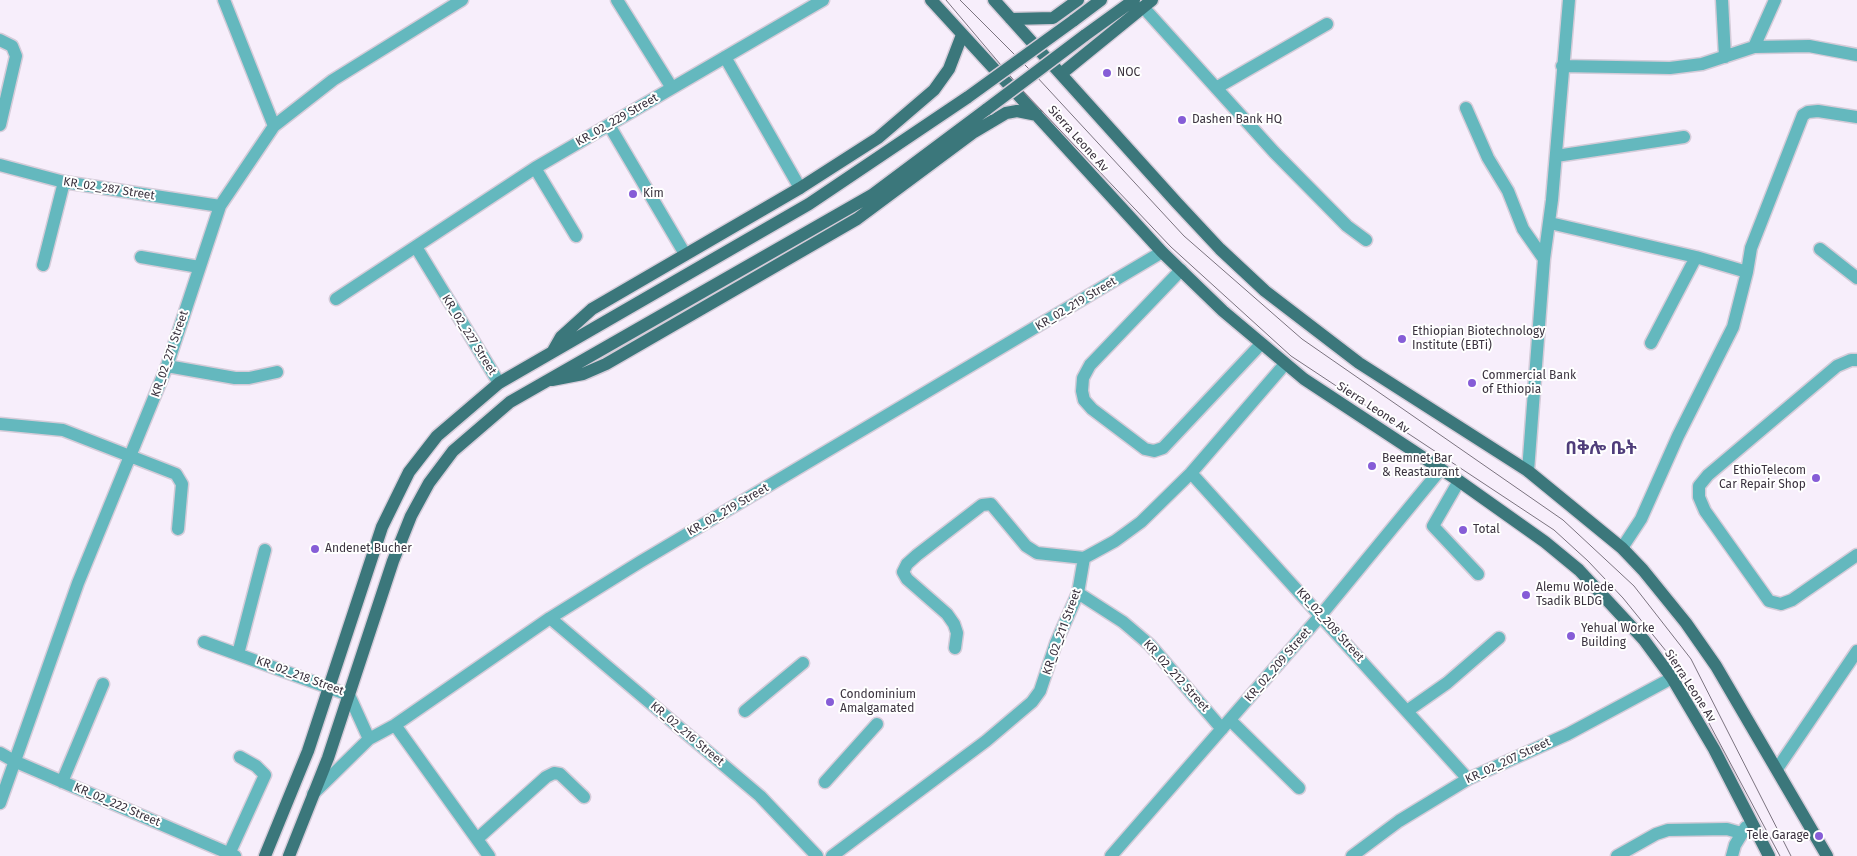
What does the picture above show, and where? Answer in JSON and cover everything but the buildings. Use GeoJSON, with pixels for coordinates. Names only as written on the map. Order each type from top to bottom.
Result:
{"type":"FeatureCollection","features":[{"type":"Feature","properties":{"kind":"main road","name":"Sierra Leone Av"},"geometry":{"type":"LineString","coordinates":[[931,0],[1162,252],[1261,344],[1318,389],[1441,469],[1545,542],[1579,570],[1644,640],[1672,678],[1714,749],[1769,856]]}},
{"type":"Feature","properties":{"kind":"main road"},"geometry":{"type":"LineString","coordinates":[[994,0],[1220,249],[1266,291],[1359,363],[1528,471],[1622,548],[1643,570],[1686,623],[1716,666],[1826,856]]}},
{"type":"Feature","properties":{"kind":"main road"},"geometry":{"type":"LineString","coordinates":[[1011,19],[1053,18],[1078,0]]}},
{"type":"Feature","properties":{"kind":"main road"},"geometry":{"type":"LineString","coordinates":[[265,856],[308,751],[382,527],[409,472],[437,436],[499,383],[809,204],[968,97],[1101,0]]}},
{"type":"Feature","properties":{"kind":"main road"},"geometry":{"type":"LineString","coordinates":[[1060,74],[1143,2]]}},
{"type":"Feature","properties":{"kind":"main road"},"geometry":{"type":"LineString","coordinates":[[289,856],[328,758],[393,561],[411,516],[429,483],[453,451],[510,402],[872,195],[1084,36],[1143,2]]}},
{"type":"Feature","properties":{"kind":"main road"},"geometry":{"type":"LineString","coordinates":[[553,352],[561,337],[592,309],[800,188],[864,148],[934,90],[949,69],[962,35]]}},
{"type":"Feature","properties":{"kind":"main road"},"geometry":{"type":"LineString","coordinates":[[547,380],[561,380],[583,374],[606,364],[856,219],[974,132],[1006,113],[1017,111],[1037,115]]}},
{"type":"Feature","properties":{"kind":"street"},"geometry":{"type":"LineString","coordinates":[[224,0],[274,126]]}},
{"type":"Feature","properties":{"kind":"street","name":"KR_02_271 Street"},"geometry":{"type":"LineString","coordinates":[[0,803],[78,583],[167,366],[220,206],[274,126],[334,80],[462,0]]}},
{"type":"Feature","properties":{"kind":"street"},"geometry":{"type":"LineString","coordinates":[[617,0],[672,88]]}},
{"type":"Feature","properties":{"kind":"street","name":"KR_02_229 Street"},"geometry":{"type":"LineString","coordinates":[[336,299],[535,168],[823,0]]}},
{"type":"Feature","properties":{"kind":"street"},"geometry":{"type":"LineString","coordinates":[[1528,471],[1544,259],[1550,224],[1569,0]]}},
{"type":"Feature","properties":{"kind":"street"},"geometry":{"type":"LineString","coordinates":[[1722,0],[1725,57]]}},
{"type":"Feature","properties":{"kind":"street"},"geometry":{"type":"LineString","coordinates":[[1754,47],[1775,0]]}},
{"type":"Feature","properties":{"kind":"street"},"geometry":{"type":"LineString","coordinates":[[1143,2],[1216,88],[1347,226],[1366,240]]}},
{"type":"Feature","properties":{"kind":"street"},"geometry":{"type":"LineString","coordinates":[[1216,88],[1328,24]]}},
{"type":"Feature","properties":{"kind":"street"},"geometry":{"type":"LineString","coordinates":[[0,40],[12,46],[16,56],[0,125]]}},
{"type":"Feature","properties":{"kind":"street"},"geometry":{"type":"LineString","coordinates":[[1562,66],[1670,68],[1702,64],[1754,47],[1809,46],[1857,55]]}},
{"type":"Feature","properties":{"kind":"street"},"geometry":{"type":"LineString","coordinates":[[725,57],[800,188]]}},
{"type":"Feature","properties":{"kind":"street"},"geometry":{"type":"LineString","coordinates":[[1466,108],[1488,158],[1508,191],[1523,229],[1544,259]]}},
{"type":"Feature","properties":{"kind":"street"},"geometry":{"type":"LineString","coordinates":[[1622,548],[1641,519],[1678,436],[1733,327],[1751,248],[1803,115],[1808,112],[1818,111],[1857,116]]}},
{"type":"Feature","properties":{"kind":"street"},"geometry":{"type":"LineString","coordinates":[[609,125],[685,254]]}},
{"type":"Feature","properties":{"kind":"street"},"geometry":{"type":"LineString","coordinates":[[1556,156],[1684,137]]}},
{"type":"Feature","properties":{"kind":"street","name":"KR_02_287 Street"},"geometry":{"type":"LineString","coordinates":[[0,165],[64,182],[220,206]]}},
{"type":"Feature","properties":{"kind":"street"},"geometry":{"type":"LineString","coordinates":[[535,168],[576,236]]}},
{"type":"Feature","properties":{"kind":"street"},"geometry":{"type":"LineString","coordinates":[[43,264],[64,182]]}},
{"type":"Feature","properties":{"kind":"street"},"geometry":{"type":"LineString","coordinates":[[1550,224],[1696,257],[1747,272]]}},
{"type":"Feature","properties":{"kind":"street","name":"KR_02_227 Street"},"geometry":{"type":"LineString","coordinates":[[416,247],[499,383]]}},
{"type":"Feature","properties":{"kind":"street"},"geometry":{"type":"LineString","coordinates":[[1820,249],[1857,278]]}},
{"type":"Feature","properties":{"kind":"street","name":"KR_02_219 Street"},"geometry":{"type":"LineString","coordinates":[[313,795],[369,739],[395,725],[550,618],[640,562],[1162,252]]}},
{"type":"Feature","properties":{"kind":"street"},"geometry":{"type":"LineString","coordinates":[[141,257],[199,266]]}},
{"type":"Feature","properties":{"kind":"street"},"geometry":{"type":"LineString","coordinates":[[1651,343],[1696,257]]}},
{"type":"Feature","properties":{"kind":"street"},"geometry":{"type":"LineString","coordinates":[[1181,270],[1090,365],[1084,378],[1082,391],[1084,400],[1092,409],[1145,449],[1154,451],[1163,448],[1261,344]]}},
{"type":"Feature","properties":{"kind":"street"},"geometry":{"type":"LineString","coordinates":[[1856,560],[1792,600],[1781,604],[1769,601],[1704,511],[1698,497],[1699,486],[1708,475],[1837,366],[1851,360],[1857,360]]}},
{"type":"Feature","properties":{"kind":"street"},"geometry":{"type":"LineString","coordinates":[[955,648],[956,633],[954,624],[947,614],[907,579],[904,572],[907,564],[917,555],[982,505],[991,504],[1022,542],[1037,553],[1084,558],[1115,541],[1141,522],[1191,473],[1285,364]]}},
{"type":"Feature","properties":{"kind":"street"},"geometry":{"type":"LineString","coordinates":[[167,366],[235,378],[249,378],[277,372]]}},
{"type":"Feature","properties":{"kind":"street"},"geometry":{"type":"LineString","coordinates":[[0,424],[63,430],[132,455],[176,474],[182,484],[178,529]]}},
{"type":"Feature","properties":{"kind":"street","name":"KR_02_209 Street"},"geometry":{"type":"LineString","coordinates":[[1111,856],[1321,615],[1441,469]]}},
{"type":"Feature","properties":{"kind":"street","name":"KR_02_208 Street"},"geometry":{"type":"LineString","coordinates":[[1191,473],[1468,779]]}},
{"type":"Feature","properties":{"kind":"street"},"geometry":{"type":"LineString","coordinates":[[1459,482],[1432,526],[1478,574]]}},
{"type":"Feature","properties":{"kind":"street"},"geometry":{"type":"LineString","coordinates":[[238,654],[265,550]]}},
{"type":"Feature","properties":{"kind":"street","name":"KR_02_211 Street"},"geometry":{"type":"LineString","coordinates":[[832,856],[986,741],[1032,702],[1040,691],[1056,643],[1078,593],[1084,558]]}},
{"type":"Feature","properties":{"kind":"street","name":"KR_02_212 Street"},"geometry":{"type":"LineString","coordinates":[[1078,593],[1123,622],[1150,644],[1226,724],[1299,788]]}},
{"type":"Feature","properties":{"kind":"street","name":"KR_02_216 Street"},"geometry":{"type":"LineString","coordinates":[[550,618],[760,796],[817,856]]}},
{"type":"Feature","properties":{"kind":"street"},"geometry":{"type":"LineString","coordinates":[[1408,712],[1447,683],[1499,638]]}},
{"type":"Feature","properties":{"kind":"street","name":"KR_02_218 Street"},"geometry":{"type":"LineString","coordinates":[[204,642],[349,695],[369,739]]}},
{"type":"Feature","properties":{"kind":"street"},"geometry":{"type":"LineString","coordinates":[[1777,769],[1857,651]]}},
{"type":"Feature","properties":{"kind":"street"},"geometry":{"type":"LineString","coordinates":[[746,711],[803,662]]}},
{"type":"Feature","properties":{"kind":"street","name":"KR_02_207 Street"},"geometry":{"type":"LineString","coordinates":[[1352,856],[1399,821],[1468,779],[1568,734],[1672,678]]}},
{"type":"Feature","properties":{"kind":"street"},"geometry":{"type":"LineString","coordinates":[[62,782],[104,684]]}},
{"type":"Feature","properties":{"kind":"street"},"geometry":{"type":"LineString","coordinates":[[825,782],[877,724]]}},
{"type":"Feature","properties":{"kind":"street"},"geometry":{"type":"LineString","coordinates":[[395,725],[489,856]]}},
{"type":"Feature","properties":{"kind":"street","name":"KR_02_222 Street"},"geometry":{"type":"LineString","coordinates":[[0,753],[14,761],[232,855]]}},
{"type":"Feature","properties":{"kind":"street"},"geometry":{"type":"LineString","coordinates":[[232,855],[265,775],[256,766],[240,757]]}},
{"type":"Feature","properties":{"kind":"street"},"geometry":{"type":"LineString","coordinates":[[477,839],[546,777],[554,773],[560,774],[584,797]]}},
{"type":"Feature","properties":{"kind":"street"},"geometry":{"type":"LineString","coordinates":[[1732,856],[1742,833],[1751,821]]}},
{"type":"Feature","properties":{"kind":"street"},"geometry":{"type":"LineString","coordinates":[[1617,856],[1656,834],[1668,830],[1727,829],[1742,833]]}},
{"type":"Feature","properties":{"kind":"tram line"},"geometry":{"type":"LineString","coordinates":[[946,0],[1022,90],[1171,247],[1291,356],[1554,530],[1588,561],[1623,598],[1679,667],[1780,856]]}},
{"type":"Feature","properties":{"kind":"tram line"},"geometry":{"type":"LineString","coordinates":[[960,0],[1036,76],[1184,236],[1302,339],[1563,520],[1634,586],[1691,659],[1791,856]]}},
{"type":"Feature","properties":{"kind":"place","name":"NOC"},"geometry":{"type":"Point","coordinates":[1107,73]}},
{"type":"Feature","properties":{"kind":"place","name":"Dashen Bank HQ"},"geometry":{"type":"Point","coordinates":[1182,120]}},
{"type":"Feature","properties":{"kind":"place","name":"Kim"},"geometry":{"type":"Point","coordinates":[633,194]}},
{"type":"Feature","properties":{"kind":"place","name":"Ethiopian Biotechnology Institute (EBTi)"},"geometry":{"type":"Point","coordinates":[1402,339]}},
{"type":"Feature","properties":{"kind":"place","name":"Commercial Bank of Ethiopia"},"geometry":{"type":"Point","coordinates":[1472,383]}},
{"type":"Feature","properties":{"kind":"place","name":"Beemnet Bar & Reastaurant"},"geometry":{"type":"Point","coordinates":[1372,466]}},
{"type":"Feature","properties":{"kind":"place","name":"EthioTelecom Car Repair Shop"},"geometry":{"type":"Point","coordinates":[1816,478]}},
{"type":"Feature","properties":{"kind":"place","name":"Total"},"geometry":{"type":"Point","coordinates":[1463,530]}},
{"type":"Feature","properties":{"kind":"place","name":"Andenet Bucher"},"geometry":{"type":"Point","coordinates":[315,549]}},
{"type":"Feature","properties":{"kind":"place","name":"Alemu Wolede Tsadik BLDG"},"geometry":{"type":"Point","coordinates":[1526,595]}},
{"type":"Feature","properties":{"kind":"place","name":"Yehual Worke Building"},"geometry":{"type":"Point","coordinates":[1571,636]}},
{"type":"Feature","properties":{"kind":"place","name":"Condominium Amalgamated"},"geometry":{"type":"Point","coordinates":[830,702]}},
{"type":"Feature","properties":{"kind":"place","name":"Tele Garage"},"geometry":{"type":"Point","coordinates":[1819,836]}},
{"type":"Feature","properties":{"kind":"district","name":"በቅሎ ቤት"},"geometry":{"type":"Point","coordinates":[1601,449]}}]}
